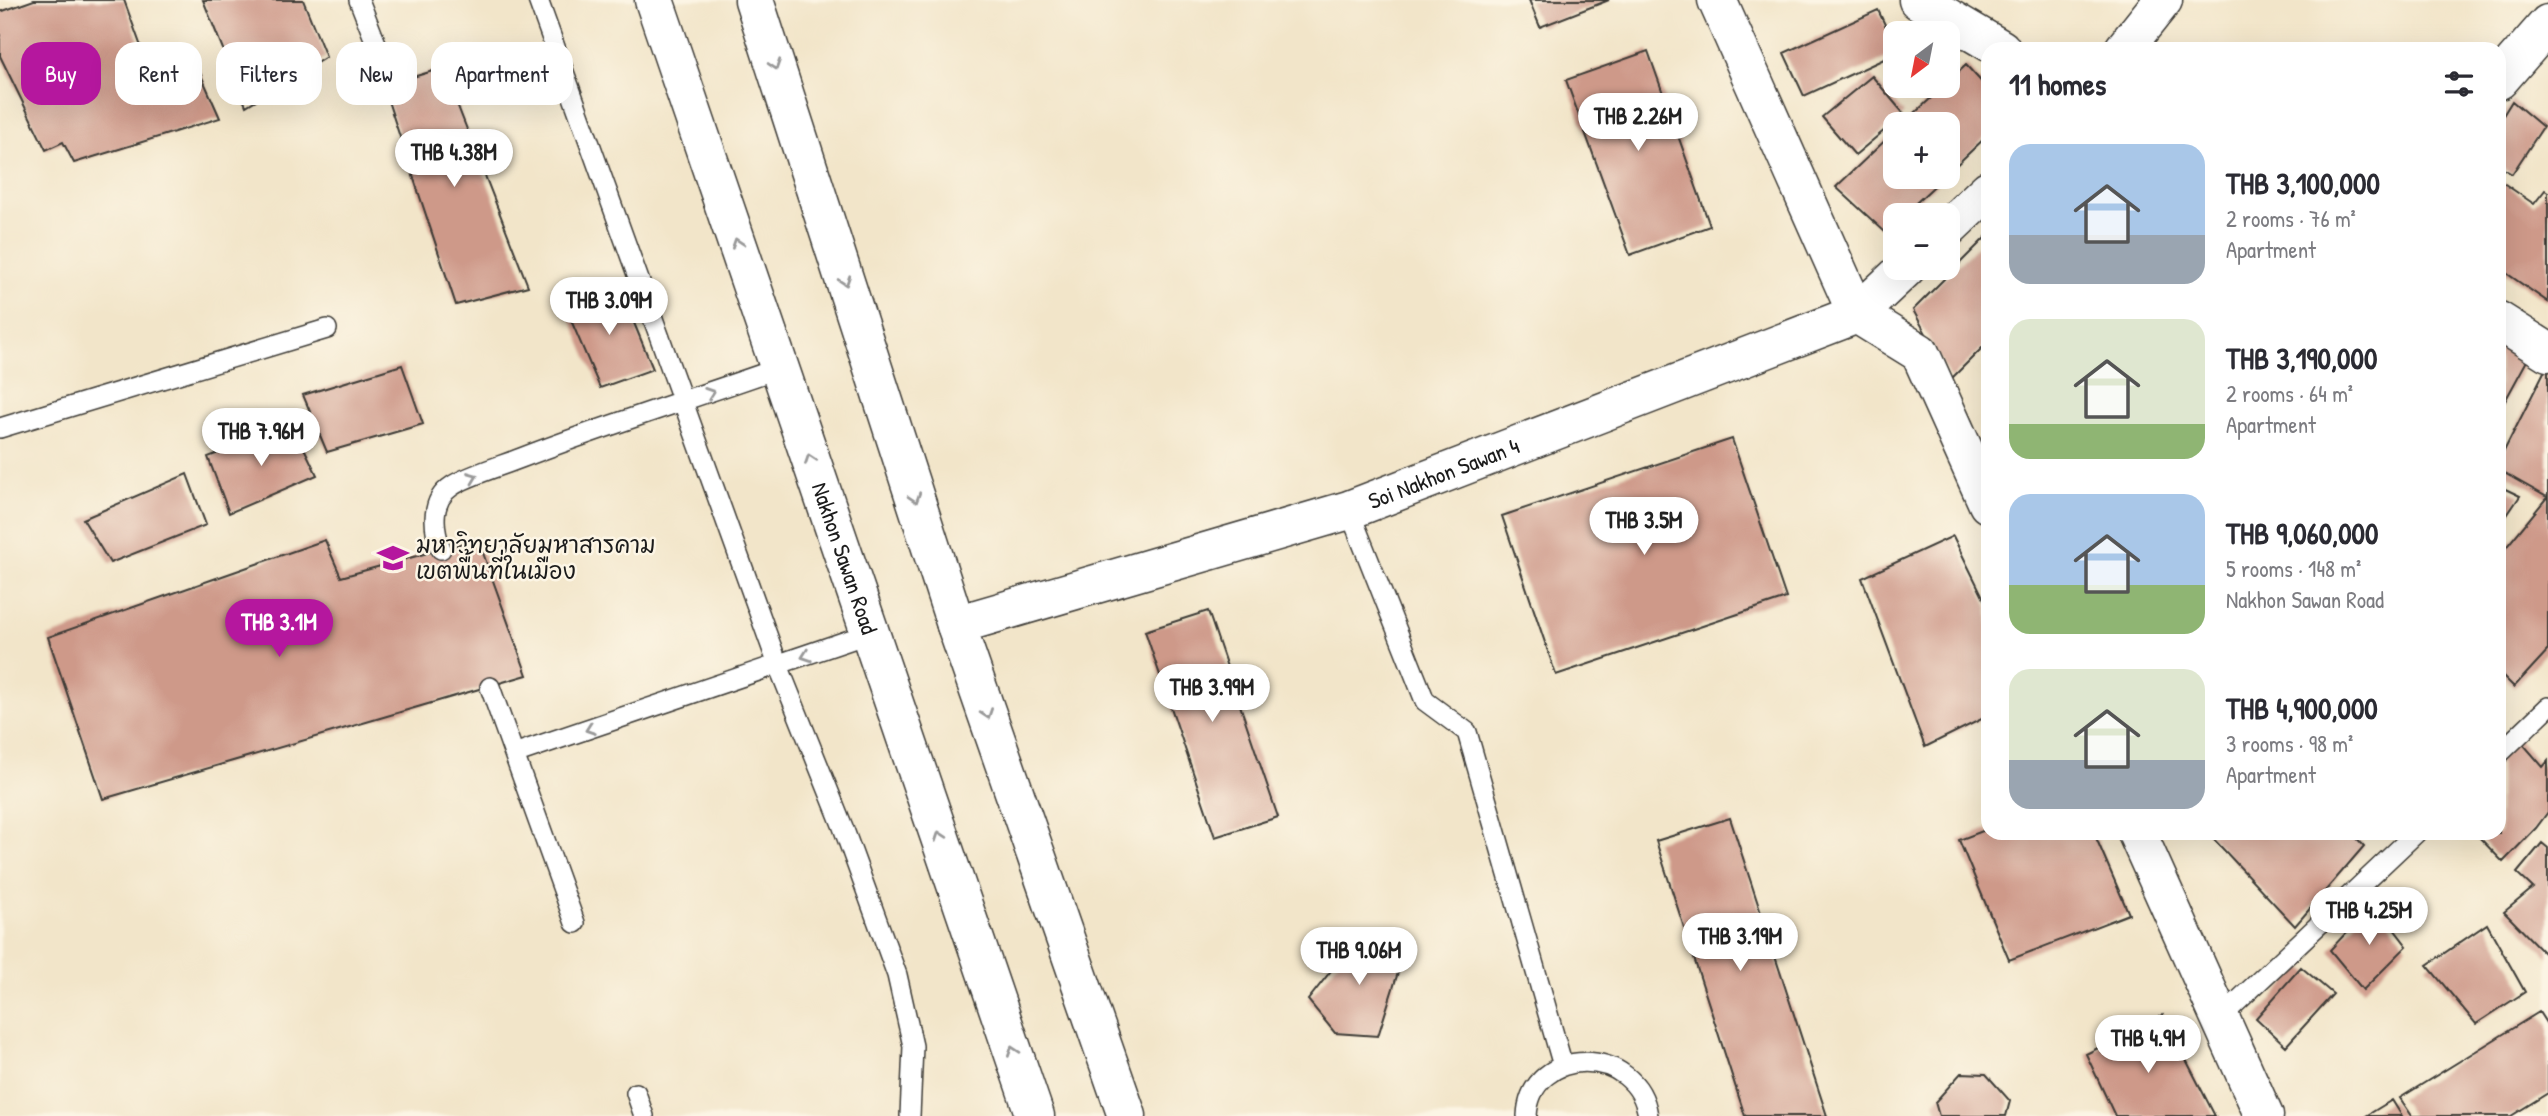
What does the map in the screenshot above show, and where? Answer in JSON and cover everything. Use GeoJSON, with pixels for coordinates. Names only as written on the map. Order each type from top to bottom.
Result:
{"type":"FeatureCollection","features":[{"type":"Feature","properties":{"kind":"main road","name":"Nakhon Sawan Road"},"geometry":{"type":"LineString","coordinates":[[654,0],[1035,1116]]}},
{"type":"Feature","properties":{"kind":"main road"},"geometry":{"type":"LineString","coordinates":[[754,0],[956,625],[1127,1116]]}},
{"type":"Feature","properties":{"kind":"main road"},"geometry":{"type":"LineString","coordinates":[[1717,0],[1857,314],[1920,354],[1981,489]]}},
{"type":"Feature","properties":{"kind":"main road"},"geometry":{"type":"LineString","coordinates":[[1919,0],[1989,42]]}},
{"type":"Feature","properties":{"kind":"main road"},"geometry":{"type":"LineString","coordinates":[[2130,42],[2163,0]]}},
{"type":"Feature","properties":{"kind":"main road"},"geometry":{"type":"LineString","coordinates":[[2506,72],[2548,24]]}},
{"type":"Feature","properties":{"kind":"main road"},"geometry":{"type":"LineString","coordinates":[[1960,217],[1981,197]]}},
{"type":"Feature","properties":{"kind":"main road","name":"Soi Nakhon Sawan 4"},"geometry":{"type":"LineString","coordinates":[[956,625],[1349,510],[1857,314],[1893,280]]}},
{"type":"Feature","properties":{"kind":"main road"},"geometry":{"type":"LineString","coordinates":[[2506,325],[2548,352]]}},
{"type":"Feature","properties":{"kind":"main road"},"geometry":{"type":"LineString","coordinates":[[2140,840],[2264,1116]]}},
{"type":"Feature","properties":{"kind":"lane"},"geometry":{"type":"LineString","coordinates":[[359,0],[375,42]]}},
{"type":"Feature","properties":{"kind":"lane"},"geometry":{"type":"LineString","coordinates":[[538,0],[778,665],[843,827],[897,975],[913,1046],[910,1116]]}},
{"type":"Feature","properties":{"kind":"lane"},"geometry":{"type":"LineString","coordinates":[[0,428],[327,330]]}},
{"type":"Feature","properties":{"kind":"lane"},"geometry":{"type":"LineString","coordinates":[[441,549],[435,535],[435,515],[437,504],[451,486],[549,448],[779,368]]}},
{"type":"Feature","properties":{"kind":"lane"},"geometry":{"type":"LineString","coordinates":[[1349,510],[1425,701],[1467,732],[1563,1066]]}},
{"type":"Feature","properties":{"kind":"lane"},"geometry":{"type":"LineString","coordinates":[[514,754],[870,633]]}},
{"type":"Feature","properties":{"kind":"lane"},"geometry":{"type":"LineString","coordinates":[[491,687],[575,923]]}},
{"type":"Feature","properties":{"kind":"lane"},"geometry":{"type":"LineString","coordinates":[[2506,747],[2548,707]]}},
{"type":"Feature","properties":{"kind":"lane"},"geometry":{"type":"LineString","coordinates":[[2220,1018],[2409,840]]}},
{"type":"Feature","properties":{"kind":"lane"},"geometry":{"type":"LineString","coordinates":[[1527,1116],[1527,1108],[1534,1091],[1546,1076],[1563,1066],[1583,1061],[1604,1063],[1623,1072],[1637,1086],[1647,1105],[1648,1116]]}},
{"type":"Feature","properties":{"kind":"lane"},"geometry":{"type":"LineString","coordinates":[[636,1093],[644,1116]]}},
{"type":"Feature","properties":{"kind":"building"},"geometry":{"type":"Polygon","coordinates":[[[34,0],[124,0],[139,42],[115,42],[115,105],[202,105],[202,77],[220,118],[74,163],[63,142],[46,150],[24,105],[101,105],[101,42],[21,42],[21,99],[0,56],[0,12],[34,0]]]}},
{"type":"Feature","properties":{"kind":"building"},"geometry":{"type":"Polygon","coordinates":[[[203,0],[303,0],[320,42],[220,42],[203,0]]]}},
{"type":"Feature","properties":{"kind":"building"},"geometry":{"type":"Polygon","coordinates":[[[1529,0],[1609,0],[1540,27],[1529,0]]]}},
{"type":"Feature","properties":{"kind":"building"},"geometry":{"type":"Polygon","coordinates":[[[1878,10],[1883,21],[1883,60],[1804,96],[1784,53],[1878,10]]]}},
{"type":"Feature","properties":{"kind":"building"},"geometry":{"type":"Polygon","coordinates":[[[1648,51],[1710,226],[1630,255],[1566,80],[1648,51]]]}},
{"type":"Feature","properties":{"kind":"building"},"geometry":{"type":"Polygon","coordinates":[[[1966,65],[1981,81],[1981,142],[1960,162],[1960,112],[1916,112],[1931,98],[1960,98],[1960,71],[1966,65]]]}},
{"type":"Feature","properties":{"kind":"building"},"geometry":{"type":"Polygon","coordinates":[[[431,72],[431,105],[457,105],[528,286],[456,305],[389,105],[417,105],[417,76],[431,72]]]}},
{"type":"Feature","properties":{"kind":"building"},"geometry":{"type":"Polygon","coordinates":[[[1872,76],[1883,89],[1883,98],[1891,98],[1902,112],[1883,112],[1883,132],[1855,155],[1822,117],[1872,76]]]}},
{"type":"Feature","properties":{"kind":"building"},"geometry":{"type":"Polygon","coordinates":[[[2512,101],[2543,127],[2512,174],[2506,170],[2506,111],[2512,101]]]}},
{"type":"Feature","properties":{"kind":"building"},"geometry":{"type":"Polygon","coordinates":[[[1883,142],[1883,189],[1931,189],[1916,203],[1883,203],[1883,230],[1836,187],[1883,142]]]}},
{"type":"Feature","properties":{"kind":"building"},"geometry":{"type":"Polygon","coordinates":[[[2506,185],[2534,204],[2545,190],[2548,192],[2548,302],[2506,273],[2506,185]]]}},
{"type":"Feature","properties":{"kind":"building"},"geometry":{"type":"Polygon","coordinates":[[[1981,242],[1981,349],[1951,379],[1913,310],[1943,280],[1960,280],[1960,263],[1981,242]]]}},
{"type":"Feature","properties":{"kind":"building"},"geometry":{"type":"Polygon","coordinates":[[[620,289],[653,369],[600,388],[564,304],[620,289]]]}},
{"type":"Feature","properties":{"kind":"building"},"geometry":{"type":"Polygon","coordinates":[[[2506,345],[2529,357],[2506,399],[2506,345]]]}},
{"type":"Feature","properties":{"kind":"building"},"geometry":{"type":"Polygon","coordinates":[[[2548,364],[2547,497],[2506,474],[2506,447],[2548,364]]]}},
{"type":"Feature","properties":{"kind":"building"},"geometry":{"type":"Polygon","coordinates":[[[402,365],[423,424],[327,452],[303,395],[402,365]]]}},
{"type":"Feature","properties":{"kind":"building"},"geometry":{"type":"Polygon","coordinates":[[[293,425],[317,475],[229,513],[208,457],[293,425]]]}},
{"type":"Feature","properties":{"kind":"building"},"geometry":{"type":"Polygon","coordinates":[[[1732,439],[1786,598],[1556,675],[1502,516],[1732,439]]]}},
{"type":"Feature","properties":{"kind":"building"},"geometry":{"type":"Polygon","coordinates":[[[187,474],[206,525],[110,563],[83,519],[187,474]]]}},
{"type":"Feature","properties":{"kind":"building"},"geometry":{"type":"Polygon","coordinates":[[[2506,489],[2520,496],[2506,517],[2506,489]]]}},
{"type":"Feature","properties":{"kind":"building"},"geometry":{"type":"Polygon","coordinates":[[[2548,496],[2548,650],[2514,687],[2506,679],[2506,547],[2548,496]]]}},
{"type":"Feature","properties":{"kind":"building"},"geometry":{"type":"Polygon","coordinates":[[[1953,536],[1981,593],[1981,719],[1925,747],[1862,578],[1953,536]]]}},
{"type":"Feature","properties":{"kind":"building"},"geometry":{"type":"Polygon","coordinates":[[[478,539],[527,675],[103,799],[48,637],[325,540],[341,577],[478,539]]]}},
{"type":"Feature","properties":{"kind":"building"},"geometry":{"type":"Polygon","coordinates":[[[1208,611],[1278,817],[1215,837],[1145,631],[1208,611]]]}},
{"type":"Feature","properties":{"kind":"building"},"geometry":{"type":"Polygon","coordinates":[[[2517,737],[2543,767],[2548,761],[2548,812],[2503,862],[2482,840],[2506,840],[2506,747],[2517,737]]]}},
{"type":"Feature","properties":{"kind":"building"},"geometry":{"type":"Polygon","coordinates":[[[1730,818],[1827,1116],[1745,1116],[1656,841],[1730,818]]]}},
{"type":"Feature","properties":{"kind":"building"},"geometry":{"type":"Polygon","coordinates":[[[1981,832],[1981,840],[2097,840],[2129,914],[2009,960],[1959,840],[1981,832]]]}},
{"type":"Feature","properties":{"kind":"building"},"geometry":{"type":"Polygon","coordinates":[[[2215,840],[2358,840],[2364,846],[2295,926],[2215,840]]]}},
{"type":"Feature","properties":{"kind":"building"},"geometry":{"type":"Polygon","coordinates":[[[2542,843],[2548,848],[2548,957],[2504,912],[2533,888],[2517,873],[2542,843]]]}},
{"type":"Feature","properties":{"kind":"building"},"geometry":{"type":"Polygon","coordinates":[[[2374,903],[2407,946],[2363,990],[2330,950],[2374,903]]]}},
{"type":"Feature","properties":{"kind":"building"},"geometry":{"type":"Polygon","coordinates":[[[2487,924],[2525,992],[2476,1024],[2427,965],[2487,924]]]}},
{"type":"Feature","properties":{"kind":"building"},"geometry":{"type":"Polygon","coordinates":[[[1360,934],[1386,935],[1400,966],[1378,1036],[1335,1033],[1308,1000],[1360,934]]]}},
{"type":"Feature","properties":{"kind":"building"},"geometry":{"type":"Polygon","coordinates":[[[2301,967],[2333,994],[2286,1046],[2256,1018],[2301,967]]]}},
{"type":"Feature","properties":{"kind":"building"},"geometry":{"type":"Polygon","coordinates":[[[2539,1012],[2548,1026],[2548,1093],[2511,1116],[2412,1116],[2400,1098],[2539,1012]]]}},
{"type":"Feature","properties":{"kind":"building"},"geometry":{"type":"Polygon","coordinates":[[[2163,1015],[2215,1116],[2115,1116],[2086,1054],[2163,1015]]]}},
{"type":"Feature","properties":{"kind":"building"},"geometry":{"type":"Polygon","coordinates":[[[1961,1073],[1986,1074],[2010,1101],[2006,1116],[1939,1116],[1935,1102],[1961,1073]]]}},
{"type":"Feature","properties":{"kind":"building"},"geometry":{"type":"Polygon","coordinates":[[[2392,1100],[2402,1116],[2366,1116],[2392,1100]]]}},
{"type":"Feature","properties":{"kind":"place","name":"มหาวิทยาลัยมหาสารคาม เขตพื้นที่ในเมือง"},"geometry":{"type":"Point","coordinates":[393,558]}}]}
